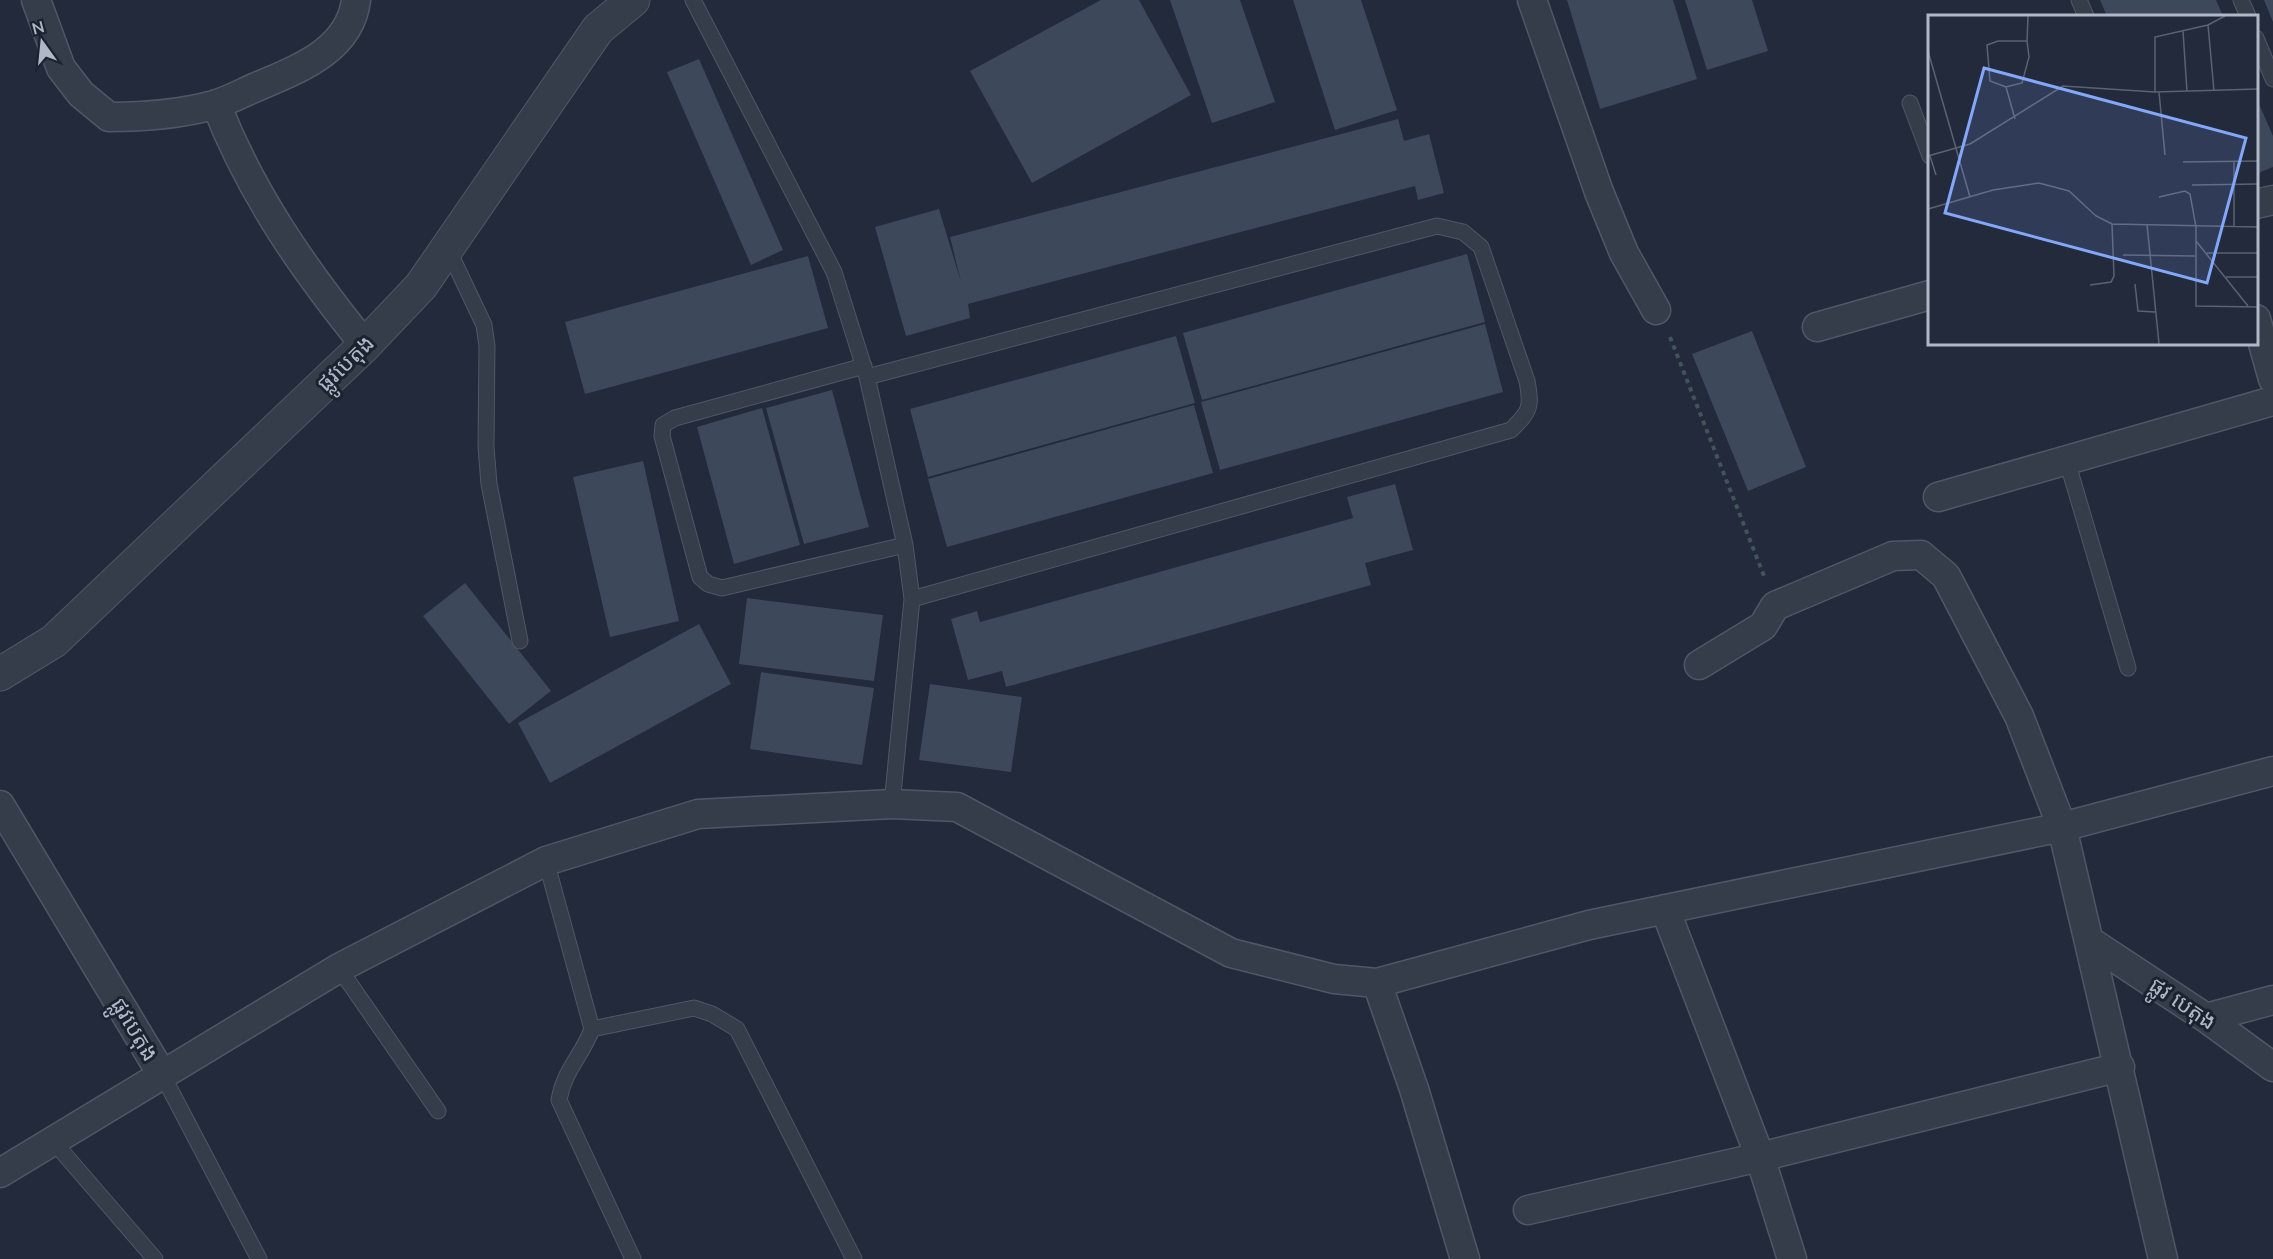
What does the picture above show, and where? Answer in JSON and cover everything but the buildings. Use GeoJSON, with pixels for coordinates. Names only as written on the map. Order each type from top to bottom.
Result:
{"type":"FeatureCollection","features":[{"type":"Feature","properties":{"kind":"street"},"geometry":{"type":"LineString","coordinates":[[36,0],[61,68],[81,94],[109,117],[147,117],[216,104],[313,63],[340,38],[355,10],[356,0]]}},
{"type":"Feature","properties":{"kind":"street","name":"ផ្លូវបេតុង"},"geometry":{"type":"LineString","coordinates":[[0,675],[54,640],[365,345],[421,286],[598,29],[633,0]]}},
{"type":"Feature","properties":{"kind":"street"},"geometry":{"type":"LineString","coordinates":[[1532,0],[1599,192],[1624,253],[1656,310]]}},
{"type":"Feature","properties":{"kind":"street"},"geometry":{"type":"LineString","coordinates":[[216,104],[250,179],[315,284],[365,345]]}},
{"type":"Feature","properties":{"kind":"street"},"geometry":{"type":"LineString","coordinates":[[2258,204],[2273,200]]}},
{"type":"Feature","properties":{"kind":"street"},"geometry":{"type":"LineString","coordinates":[[1817,327],[1928,295]]}},
{"type":"Feature","properties":{"kind":"street"},"geometry":{"type":"LineString","coordinates":[[2258,326],[2273,379]]}},
{"type":"Feature","properties":{"kind":"street"},"geometry":{"type":"LineString","coordinates":[[1938,497],[2273,401]]}},
{"type":"Feature","properties":{"kind":"street"},"geometry":{"type":"LineString","coordinates":[[1699,665],[1763,626],[1775,606],[1893,556],[1921,555],[1946,576],[2019,716],[2062,827],[2091,942],[2163,1259]]}},
{"type":"Feature","properties":{"kind":"street"},"geometry":{"type":"LineString","coordinates":[[0,1173],[339,968],[546,861],[698,814],[892,804],[957,807],[1231,953],[1334,979],[1377,983],[1589,925],[2062,827],[2273,771]]}},
{"type":"Feature","properties":{"kind":"street","name":"ផ្លូវបេតុង"},"geometry":{"type":"LineString","coordinates":[[0,805],[163,1076]]}},
{"type":"Feature","properties":{"kind":"street"},"geometry":{"type":"LineString","coordinates":[[1665,909],[1760,1157],[1792,1259]]}},
{"type":"Feature","properties":{"kind":"street","name":"ផ្លូវ បេតុង"},"geometry":{"type":"LineString","coordinates":[[2091,942],[2206,1018],[2273,1067]]}},
{"type":"Feature","properties":{"kind":"street"},"geometry":{"type":"LineString","coordinates":[[1377,983],[1414,1089],[1465,1259]]}},
{"type":"Feature","properties":{"kind":"street"},"geometry":{"type":"LineString","coordinates":[[2206,1018],[2273,1000]]}},
{"type":"Feature","properties":{"kind":"street"},"geometry":{"type":"LineString","coordinates":[[1528,1210],[1760,1157],[2120,1067]]}},
{"type":"Feature","properties":{"kind":"lane"},"geometry":{"type":"LineString","coordinates":[[693,0],[834,272],[865,371],[904,544],[912,599],[892,804]]}},
{"type":"Feature","properties":{"kind":"lane"},"geometry":{"type":"LineString","coordinates":[[2079,0],[2086,15]]}},
{"type":"Feature","properties":{"kind":"lane"},"geometry":{"type":"LineString","coordinates":[[2241,0],[2248,15]]}},
{"type":"Feature","properties":{"kind":"lane"},"geometry":{"type":"LineString","coordinates":[[2258,43],[2273,79]]}},
{"type":"Feature","properties":{"kind":"lane"},"geometry":{"type":"LineString","coordinates":[[1910,103],[1928,153]]}},
{"type":"Feature","properties":{"kind":"lane"},"geometry":{"type":"LineString","coordinates":[[904,544],[722,588],[708,584],[700,577],[662,436],[663,425],[675,418],[1437,226],[1463,232],[1481,247],[1529,390],[1529,412],[1511,430],[912,599]]}},
{"type":"Feature","properties":{"kind":"lane"},"geometry":{"type":"LineString","coordinates":[[448,249],[484,325],[487,346],[486,447],[489,484],[520,641]]}},
{"type":"Feature","properties":{"kind":"lane"},"geometry":{"type":"LineString","coordinates":[[2067,461],[2128,668]]}},
{"type":"Feature","properties":{"kind":"lane"},"geometry":{"type":"LineString","coordinates":[[546,861],[592,1029],[585,1046],[574,1059],[562,1082],[559,1100],[633,1259]]}},
{"type":"Feature","properties":{"kind":"lane"},"geometry":{"type":"LineString","coordinates":[[339,968],[438,1111]]}},
{"type":"Feature","properties":{"kind":"lane"},"geometry":{"type":"LineString","coordinates":[[592,1029],[694,1008],[712,1014],[737,1029],[854,1259]]}},
{"type":"Feature","properties":{"kind":"lane","name":"ផ្លូវបេតុង"},"geometry":{"type":"LineString","coordinates":[[163,1076],[259,1259]]}},
{"type":"Feature","properties":{"kind":"lane"},"geometry":{"type":"LineString","coordinates":[[54,1140],[155,1259]]}},
{"type":"Feature","properties":{"kind":"path"},"geometry":{"type":"LineString","coordinates":[[1656,310],[1667,330],[1775,606]]}}]}
